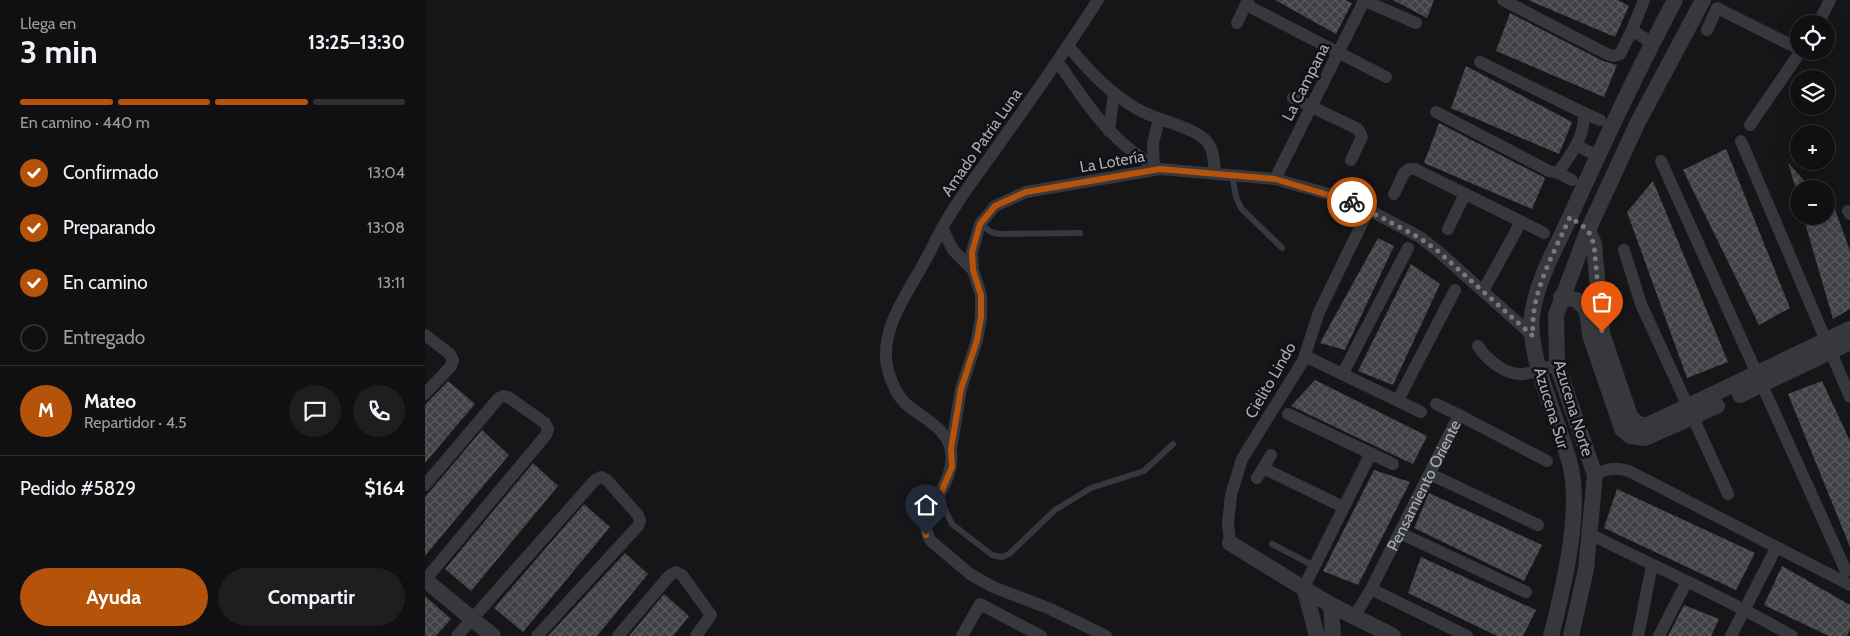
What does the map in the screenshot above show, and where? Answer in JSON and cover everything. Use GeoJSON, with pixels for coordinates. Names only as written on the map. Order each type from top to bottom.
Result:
{"type":"FeatureCollection","features":[{"type":"Feature","properties":{"kind":"street","name":"Amado Patria Luna"},"geometry":{"type":"LineString","coordinates":[[951,449],[940,430],[904,402],[892,381],[886,358],[890,332],[898,308],[942,228],[1058,62],[1098,0]]}},
{"type":"Feature","properties":{"kind":"street"},"geometry":{"type":"LineString","coordinates":[[1363,0],[1416,23]]}},
{"type":"Feature","properties":{"kind":"street","name":"La Campana"},"geometry":{"type":"LineString","coordinates":[[1275,179],[1363,0]]}},
{"type":"Feature","properties":{"kind":"street"},"geometry":{"type":"LineString","coordinates":[[1503,0],[1614,56],[1620,54],[1644,0]]}},
{"type":"Feature","properties":{"kind":"street","name":"Azucena Sur"},"geometry":{"type":"LineString","coordinates":[[1551,636],[1568,556],[1573,514],[1573,490],[1571,470],[1539,369],[1533,336],[1532,316],[1539,288],[1597,156],[1675,0]]}},
{"type":"Feature","properties":{"kind":"street","name":"Azucena Norte"},"geometry":{"type":"LineString","coordinates":[[1571,636],[1586,569],[1595,475],[1557,365],[1556,316],[1561,297],[1588,230],[1639,122],[1703,0]]}},
{"type":"Feature","properties":{"kind":"street"},"geometry":{"type":"LineString","coordinates":[[1823,15],[1831,0]]}},
{"type":"Feature","properties":{"kind":"street"},"geometry":{"type":"LineString","coordinates":[[1237,23],[1247,2],[1386,76]]}},
{"type":"Feature","properties":{"kind":"street"},"geometry":{"type":"LineString","coordinates":[[1707,30],[1717,8],[1790,45]]}},
{"type":"Feature","properties":{"kind":"street"},"geometry":{"type":"LineString","coordinates":[[1632,30],[1652,43]]}},
{"type":"Feature","properties":{"kind":"street"},"geometry":{"type":"LineString","coordinates":[[1068,46],[1096,79],[1114,93],[1140,110],[1195,134],[1208,142],[1213,152],[1215,172]]}},
{"type":"Feature","properties":{"kind":"street"},"geometry":{"type":"LineString","coordinates":[[1750,126],[1793,60]]}},
{"type":"Feature","properties":{"kind":"street"},"geometry":{"type":"LineString","coordinates":[[1058,62],[1094,114],[1109,132],[1139,158],[1157,167]]}},
{"type":"Feature","properties":{"kind":"street"},"geometry":{"type":"LineString","coordinates":[[1480,62],[1600,120]]}},
{"type":"Feature","properties":{"kind":"street"},"geometry":{"type":"LineString","coordinates":[[1072,83],[1096,79]]}},
{"type":"Feature","properties":{"kind":"street"},"geometry":{"type":"LineString","coordinates":[[1109,132],[1114,93]]}},
{"type":"Feature","properties":{"kind":"street"},"geometry":{"type":"LineString","coordinates":[[1293,98],[1358,129],[1362,138],[1351,160]]}},
{"type":"Feature","properties":{"kind":"street"},"geometry":{"type":"LineString","coordinates":[[1436,112],[1549,171],[1572,180]]}},
{"type":"Feature","properties":{"kind":"street"},"geometry":{"type":"LineString","coordinates":[[1558,173],[1577,145],[1585,127],[1585,113]]}},
{"type":"Feature","properties":{"kind":"street"},"geometry":{"type":"LineString","coordinates":[[1157,167],[1153,144],[1159,119]]}},
{"type":"Feature","properties":{"kind":"street"},"geometry":{"type":"LineString","coordinates":[[1741,141],[1850,397]]}},
{"type":"Feature","properties":{"kind":"street"},"geometry":{"type":"LineString","coordinates":[[1577,145],[1597,156]]}},
{"type":"Feature","properties":{"kind":"street"},"geometry":{"type":"LineString","coordinates":[[1661,161],[1846,571]]}},
{"type":"Feature","properties":{"kind":"street","name":"La Lotería"},"geometry":{"type":"LineString","coordinates":[[1106,636],[1048,608],[993,587],[970,574],[926,535],[925,524],[928,513],[939,497],[952,467],[951,449],[961,389],[977,340],[981,317],[981,295],[973,270],[972,252],[980,224],[995,206],[1026,192],[1157,167],[1275,179],[1350,200],[1426,242],[1533,336]]}},
{"type":"Feature","properties":{"kind":"street"},"geometry":{"type":"LineString","coordinates":[[1394,194],[1404,173],[1409,169],[1415,169],[1544,233]]}},
{"type":"Feature","properties":{"kind":"street"},"geometry":{"type":"LineString","coordinates":[[1448,229],[1465,194]]}},
{"type":"Feature","properties":{"kind":"street","name":"Cielito Lindo"},"geometry":{"type":"LineString","coordinates":[[1230,544],[1227,524],[1231,495],[1242,459],[1305,356],[1319,312],[1369,209]]}},
{"type":"Feature","properties":{"kind":"street"},"geometry":{"type":"LineString","coordinates":[[1570,217],[1588,230],[1594,244],[1602,332],[1630,416],[1634,422],[1640,425],[1648,425],[1691,412]]}},
{"type":"Feature","properties":{"kind":"street"},"geometry":{"type":"LineString","coordinates":[[1483,291],[1521,222]]}},
{"type":"Feature","properties":{"kind":"street"},"geometry":{"type":"LineString","coordinates":[[942,228],[953,250],[973,270]]}},
{"type":"Feature","properties":{"kind":"street"},"geometry":{"type":"LineString","coordinates":[[1343,373],[1407,248]]}},
{"type":"Feature","properties":{"kind":"street"},"geometry":{"type":"LineString","coordinates":[[1624,250],[1641,304],[1728,494]]}},
{"type":"Feature","properties":{"kind":"street"},"geometry":{"type":"LineString","coordinates":[[1398,400],[1455,290]]}},
{"type":"Feature","properties":{"kind":"street"},"geometry":{"type":"LineString","coordinates":[[1561,297],[1577,300],[1587,310],[1590,335],[1622,429],[1630,436],[1645,438],[1691,412],[1828,346],[1850,329]]}},
{"type":"Feature","properties":{"kind":"street"},"geometry":{"type":"LineString","coordinates":[[425,335],[449,354],[453,360],[451,366],[425,394]]}},
{"type":"Feature","properties":{"kind":"street"},"geometry":{"type":"LineString","coordinates":[[1828,346],[1850,342]]}},
{"type":"Feature","properties":{"kind":"street"},"geometry":{"type":"LineString","coordinates":[[1478,346],[1486,358],[1512,373],[1524,374],[1557,365]]}},
{"type":"Feature","properties":{"kind":"street"},"geometry":{"type":"LineString","coordinates":[[1305,356],[1421,412]]}},
{"type":"Feature","properties":{"kind":"street"},"geometry":{"type":"LineString","coordinates":[[425,484],[497,399],[503,396],[508,397],[545,423],[548,428],[547,435],[425,580],[493,636]]}},
{"type":"Feature","properties":{"kind":"street"},"geometry":{"type":"LineString","coordinates":[[1436,404],[1459,415]]}},
{"type":"Feature","properties":{"kind":"street"},"geometry":{"type":"LineString","coordinates":[[1288,414],[1393,464]]}},
{"type":"Feature","properties":{"kind":"street","name":"Pensamiento Oriente"},"geometry":{"type":"LineString","coordinates":[[1354,617],[1371,589],[1459,415],[1547,461]]}},
{"type":"Feature","properties":{"kind":"street"},"geometry":{"type":"LineString","coordinates":[[1317,636],[1304,587],[1371,454]]}},
{"type":"Feature","properties":{"kind":"street"},"geometry":{"type":"LineString","coordinates":[[1271,455],[1260,473],[1343,508]]}},
{"type":"Feature","properties":{"kind":"street"},"geometry":{"type":"LineString","coordinates":[[1595,475],[1609,468],[1629,471],[1850,585]]}},
{"type":"Feature","properties":{"kind":"street"},"geometry":{"type":"LineString","coordinates":[[1430,474],[1538,525]]}},
{"type":"Feature","properties":{"kind":"street"},"geometry":{"type":"LineString","coordinates":[[457,636],[595,480],[601,477],[607,480],[638,515],[639,521],[637,526],[537,636]]}},
{"type":"Feature","properties":{"kind":"street"},"geometry":{"type":"LineString","coordinates":[[1400,533],[1526,592]]}},
{"type":"Feature","properties":{"kind":"street"},"geometry":{"type":"LineString","coordinates":[[1590,534],[1686,583],[1745,609],[1792,636]]}},
{"type":"Feature","properties":{"kind":"street"},"geometry":{"type":"LineString","coordinates":[[1230,544],[1331,605],[1393,636]]}},
{"type":"Feature","properties":{"kind":"street"},"geometry":{"type":"LineString","coordinates":[[1731,636],[1776,548]]}},
{"type":"Feature","properties":{"kind":"street"},"geometry":{"type":"LineString","coordinates":[[1637,636],[1652,565]]}},
{"type":"Feature","properties":{"kind":"street"},"geometry":{"type":"LineString","coordinates":[[618,636],[670,575],[676,572],[682,575],[711,615],[696,636]]}},
{"type":"Feature","properties":{"kind":"street"},"geometry":{"type":"LineString","coordinates":[[1659,636],[1686,583]]}},
{"type":"Feature","properties":{"kind":"street"},"geometry":{"type":"LineString","coordinates":[[1371,589],[1467,636]]}},
{"type":"Feature","properties":{"kind":"street"},"geometry":{"type":"LineString","coordinates":[[963,636],[980,604],[1041,636]]}},
{"type":"Feature","properties":{"kind":"street"},"geometry":{"type":"LineString","coordinates":[[1331,605],[1333,636]]}},
{"type":"Feature","properties":{"kind":"lane"},"geometry":{"type":"LineString","coordinates":[[1232,174],[1236,197],[1241,208],[1283,248]]}},
{"type":"Feature","properties":{"kind":"lane"},"geometry":{"type":"LineString","coordinates":[[980,224],[987,230],[999,234],[1080,233]]}},
{"type":"Feature","properties":{"kind":"lane"},"geometry":{"type":"LineString","coordinates":[[939,497],[952,524],[992,555],[1002,557],[1009,554],[1055,510],[1091,488],[1144,471],[1154,464],[1173,444]]}},
{"type":"Feature","properties":{"kind":"lane"},"geometry":{"type":"LineString","coordinates":[[1272,544],[1314,566]]}},
{"type":"Feature","properties":{"kind":"building"},"geometry":{"type":"Polygon","coordinates":[[[1275,0],[1345,0],[1352,3],[1336,34],[1275,0]]]}},
{"type":"Feature","properties":{"kind":"building"},"geometry":{"type":"Polygon","coordinates":[[[1393,0],[1434,0],[1427,18],[1393,0]]]}},
{"type":"Feature","properties":{"kind":"building"},"geometry":{"type":"Polygon","coordinates":[[[1528,0],[1618,0],[1629,6],[1615,37],[1528,0]]]}},
{"type":"Feature","properties":{"kind":"building"},"geometry":{"type":"Polygon","coordinates":[[[1510,13],[1603,61],[1617,65],[1604,97],[1496,51],[1510,13]]]}},
{"type":"Feature","properties":{"kind":"building"},"geometry":{"type":"Polygon","coordinates":[[[1466,66],[1572,122],[1559,154],[1451,108],[1466,66]]]}},
{"type":"Feature","properties":{"kind":"building"},"geometry":{"type":"Polygon","coordinates":[[[1439,123],[1545,178],[1532,209],[1424,163],[1439,123]]]}},
{"type":"Feature","properties":{"kind":"building"},"geometry":{"type":"Polygon","coordinates":[[[1726,149],[1790,308],[1759,325],[1683,170],[1726,149]]]}},
{"type":"Feature","properties":{"kind":"building"},"geometry":{"type":"Polygon","coordinates":[[[1790,170],[1794,170],[1804,180],[1793,180],[1790,170]]]}},
{"type":"Feature","properties":{"kind":"building"},"geometry":{"type":"Polygon","coordinates":[[[1653,181],[1728,362],[1687,378],[1627,212],[1653,181]]]}},
{"type":"Feature","properties":{"kind":"building"},"geometry":{"type":"Polygon","coordinates":[[[1835,209],[1850,251],[1850,309],[1833,319],[1806,225],[1835,225],[1835,209]]]}},
{"type":"Feature","properties":{"kind":"building"},"geometry":{"type":"Polygon","coordinates":[[[1378,238],[1394,246],[1345,350],[1320,343],[1378,238]]]}},
{"type":"Feature","properties":{"kind":"building"},"geometry":{"type":"Polygon","coordinates":[[[1411,264],[1440,284],[1393,385],[1358,371],[1411,264]]]}},
{"type":"Feature","properties":{"kind":"building"},"geometry":{"type":"Polygon","coordinates":[[[1315,380],[1427,436],[1413,464],[1291,406],[1315,380]]]}},
{"type":"Feature","properties":{"kind":"building"},"geometry":{"type":"Polygon","coordinates":[[[448,381],[475,404],[425,463],[425,405],[448,381]]]}},
{"type":"Feature","properties":{"kind":"building"},"geometry":{"type":"Polygon","coordinates":[[[1822,381],[1850,441],[1850,547],[1788,394],[1822,381]]]}},
{"type":"Feature","properties":{"kind":"building"},"geometry":{"type":"Polygon","coordinates":[[[482,430],[509,455],[425,556],[425,497],[482,430]]]}},
{"type":"Feature","properties":{"kind":"building"},"geometry":{"type":"Polygon","coordinates":[[[533,463],[558,486],[471,591],[445,569],[533,463]]]}},
{"type":"Feature","properties":{"kind":"building"},"geometry":{"type":"Polygon","coordinates":[[[1374,470],[1410,482],[1358,585],[1323,571],[1374,470]]]}},
{"type":"Feature","properties":{"kind":"building"},"geometry":{"type":"Polygon","coordinates":[[[1617,489],[1755,553],[1736,590],[1604,528],[1617,489]]]}},
{"type":"Feature","properties":{"kind":"building"},"geometry":{"type":"Polygon","coordinates":[[[1429,493],[1542,545],[1524,581],[1414,528],[1429,493]]]}},
{"type":"Feature","properties":{"kind":"building"},"geometry":{"type":"Polygon","coordinates":[[[584,504],[610,527],[523,632],[494,608],[584,504]]]}},
{"type":"Feature","properties":{"kind":"building"},"geometry":{"type":"Polygon","coordinates":[[[625,553],[648,574],[597,636],[548,636],[625,553]]]}},
{"type":"Feature","properties":{"kind":"building"},"geometry":{"type":"Polygon","coordinates":[[[1421,557],[1536,610],[1523,636],[1497,636],[1408,593],[1421,557]]]}},
{"type":"Feature","properties":{"kind":"building"},"geometry":{"type":"Polygon","coordinates":[[[1782,566],[1850,605],[1850,629],[1847,636],[1829,636],[1764,605],[1782,566]]]}},
{"type":"Feature","properties":{"kind":"building"},"geometry":{"type":"Polygon","coordinates":[[[664,594],[689,616],[673,636],[629,636],[664,594]]]}},
{"type":"Feature","properties":{"kind":"building"},"geometry":{"type":"Polygon","coordinates":[[[425,596],[451,619],[436,636],[425,636],[425,596]]]}},
{"type":"Feature","properties":{"kind":"building"},"geometry":{"type":"Polygon","coordinates":[[[1684,605],[1719,619],[1711,636],[1668,636],[1684,605]]]}},
{"type":"Feature","properties":{"kind":"way so far"},"geometry":{"type":"LineString","coordinates":[[1352,202],[1369,209],[1420,238],[1439,252],[1533,336],[1532,316],[1539,288],[1570,217],[1588,230],[1594,244],[1602,332]]}},
{"type":"Feature","properties":{"kind":"route"},"geometry":{"type":"LineString","coordinates":[[926,535],[925,524],[928,513],[939,497],[952,467],[951,449],[961,389],[977,340],[981,317],[981,295],[973,270],[972,252],[980,224],[995,206],[1026,192],[1160,169],[1215,172],[1275,179],[1352,202]]}}]}
